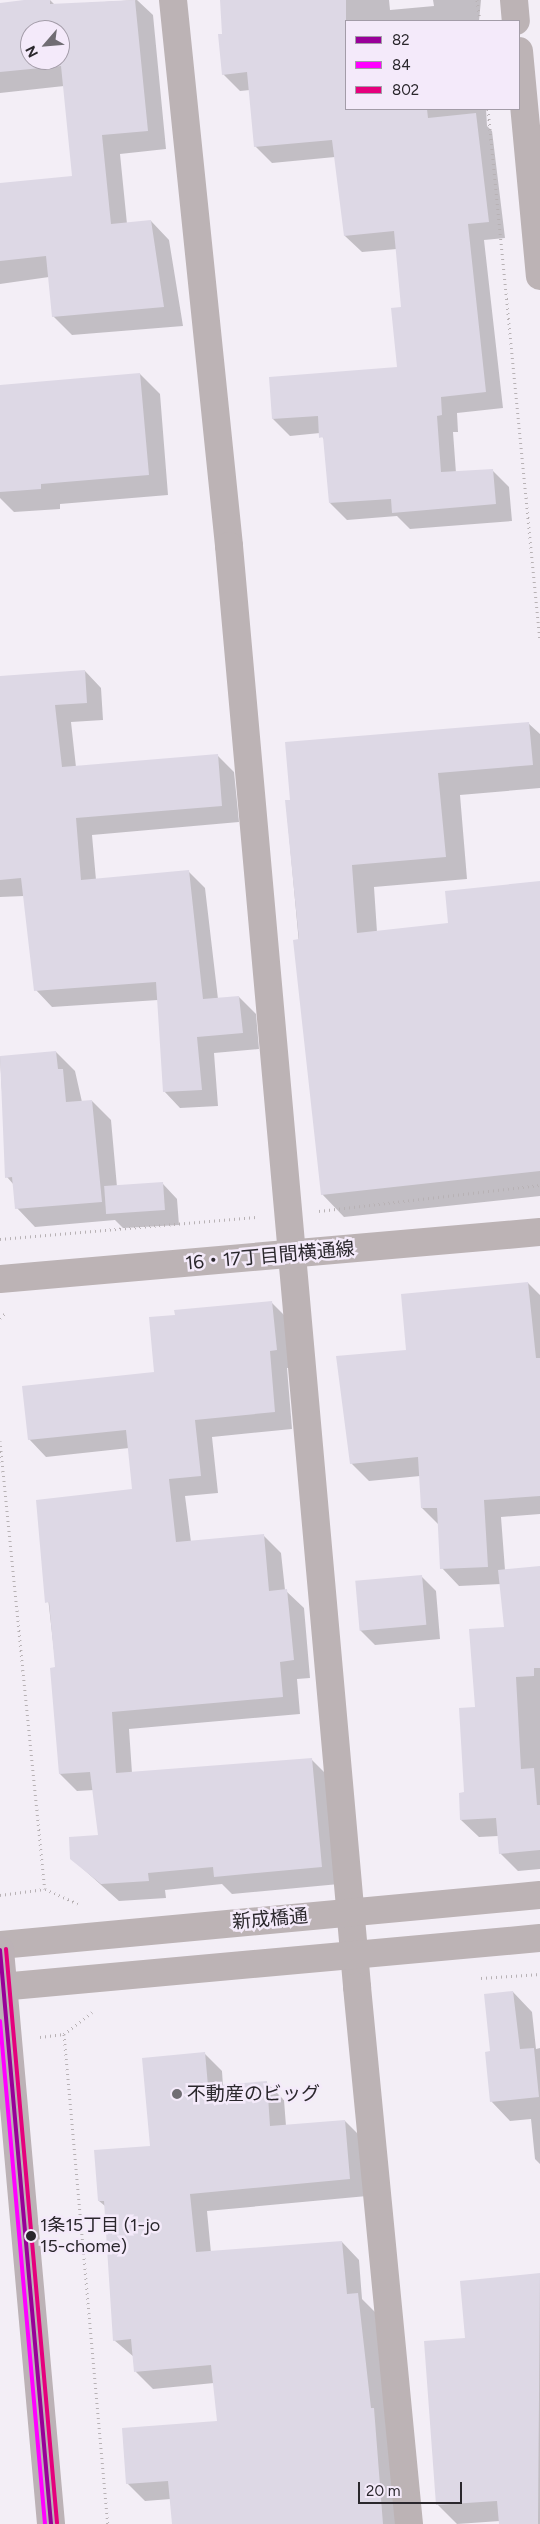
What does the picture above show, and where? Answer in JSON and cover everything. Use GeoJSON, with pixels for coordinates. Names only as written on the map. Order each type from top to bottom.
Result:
{"type":"FeatureCollection","features":[{"type":"Feature","properties":{"kind":"main road"},"geometry":{"type":"LineString","coordinates":[[0,1950],[52,2524]]}},
{"type":"Feature","properties":{"kind":"street"},"geometry":{"type":"LineString","coordinates":[[172,0],[229,546],[351,1912],[409,2524]]}},
{"type":"Feature","properties":{"kind":"street"},"geometry":{"type":"LineString","coordinates":[[514,0],[516,20]]}},
{"type":"Feature","properties":{"kind":"street"},"geometry":{"type":"LineString","coordinates":[[520,62],[540,276]]}},
{"type":"Feature","properties":{"kind":"street","name":"16・17丁目間横通線"},"geometry":{"type":"LineString","coordinates":[[0,1279],[540,1232]]}},
{"type":"Feature","properties":{"kind":"street","name":"新成橋通"},"geometry":{"type":"LineString","coordinates":[[0,1945],[540,1895]]}},
{"type":"Feature","properties":{"kind":"street"},"geometry":{"type":"LineString","coordinates":[[2,1987],[540,1938]]}},
{"type":"Feature","properties":{"kind":"path"},"geometry":{"type":"LineString","coordinates":[[478,0],[480,20]]}},
{"type":"Feature","properties":{"kind":"path"},"geometry":{"type":"LineString","coordinates":[[488,110],[540,641]]}},
{"type":"Feature","properties":{"kind":"path"},"geometry":{"type":"LineString","coordinates":[[0,1441],[45,1888]]}},
{"type":"Feature","properties":{"kind":"path"},"geometry":{"type":"LineString","coordinates":[[0,1895],[45,1888],[83,1906]]}},
{"type":"Feature","properties":{"kind":"path"},"geometry":{"type":"LineString","coordinates":[[93,2011],[64,2034],[108,2524]]}},
{"type":"Feature","properties":{"kind":"building"},"geometry":{"type":"Polygon","coordinates":[[[24,0],[50,0],[50,4],[135,0],[148,131],[102,135],[111,224],[151,220],[164,307],[52,317],[46,256],[0,261],[0,183],[72,176],[61,70],[70,70],[70,20],[20,20],[20,70],[0,72],[0,3],[24,0]]]}},
{"type":"Feature","properties":{"kind":"building"},"geometry":{"type":"Polygon","coordinates":[[[220,0],[346,0],[345,110],[427,110],[428,118],[476,113],[489,222],[468,224],[486,392],[441,397],[442,415],[437,416],[441,472],[493,469],[496,504],[392,513],[391,499],[329,503],[323,437],[319,438],[318,416],[272,419],[269,377],[397,367],[391,308],[401,307],[394,231],[344,236],[332,140],[254,147],[247,72],[222,75],[218,34],[222,34],[220,0]]]}},
{"type":"Feature","properties":{"kind":"building"},"geometry":{"type":"Polygon","coordinates":[[[140,373],[149,475],[41,484],[41,489],[0,492],[0,385],[140,373]]]}},
{"type":"Feature","properties":{"kind":"building"},"geometry":{"type":"Polygon","coordinates":[[[85,670],[87,703],[55,705],[62,767],[218,754],[222,806],[76,818],[81,880],[189,870],[203,999],[239,996],[243,1033],[197,1037],[202,1090],[163,1092],[156,982],[34,991],[21,878],[0,880],[0,676],[85,670]]]}},
{"type":"Feature","properties":{"kind":"building"},"geometry":{"type":"Polygon","coordinates":[[[529,722],[533,765],[438,773],[446,857],[352,865],[357,933],[448,923],[445,891],[540,881],[540,1171],[321,1195],[293,940],[299,939],[285,800],[290,800],[285,742],[529,722]]]}},
{"type":"Feature","properties":{"kind":"building"},"geometry":{"type":"Polygon","coordinates":[[[56,1051],[58,1069],[63,1069],[66,1102],[92,1100],[102,1202],[15,1209],[12,1177],[5,1178],[0,1056],[56,1051]]]}},
{"type":"Feature","properties":{"kind":"building"},"geometry":{"type":"Polygon","coordinates":[[[163,1182],[165,1210],[106,1214],[104,1186],[163,1182]]]}},
{"type":"Feature","properties":{"kind":"building"},"geometry":{"type":"Polygon","coordinates":[[[528,1282],[536,1358],[540,1358],[540,1496],[484,1500],[488,1567],[440,1569],[437,1508],[421,1508],[418,1457],[350,1464],[336,1356],[406,1350],[401,1294],[528,1282]]]}},
{"type":"Feature","properties":{"kind":"building"},"geometry":{"type":"Polygon","coordinates":[[[272,1301],[277,1350],[270,1351],[275,1412],[195,1420],[201,1476],[169,1479],[176,1542],[264,1534],[269,1591],[287,1589],[294,1660],[280,1662],[283,1697],[112,1712],[116,1773],[312,1758],[322,1867],[214,1877],[213,1867],[148,1873],[149,1881],[101,1884],[70,1859],[69,1837],[98,1835],[90,1772],[59,1774],[50,1668],[55,1667],[49,1602],[45,1603],[36,1500],[132,1489],[126,1430],[28,1440],[22,1386],[154,1372],[149,1317],[175,1315],[174,1310],[272,1301]]]}},
{"type":"Feature","properties":{"kind":"building"},"geometry":{"type":"Polygon","coordinates":[[[540,1566],[540,1668],[534,1668],[534,1676],[516,1677],[521,1769],[534,1768],[537,1805],[540,1805],[540,1850],[499,1854],[496,1818],[460,1820],[459,1793],[464,1792],[459,1708],[475,1707],[469,1629],[504,1627],[498,1570],[540,1566]]]}},
{"type":"Feature","properties":{"kind":"building"},"geometry":{"type":"Polygon","coordinates":[[[422,1575],[426,1625],[360,1631],[355,1581],[422,1575]]]}},
{"type":"Feature","properties":{"kind":"building"},"geometry":{"type":"Polygon","coordinates":[[[513,1991],[520,2049],[534,2048],[539,2097],[490,2102],[485,2052],[490,2051],[484,1994],[513,1991]]]}},
{"type":"Feature","properties":{"kind":"building"},"geometry":{"type":"Polygon","coordinates":[[[205,2052],[208,2086],[267,2081],[270,2126],[345,2120],[350,2179],[190,2194],[196,2252],[342,2241],[347,2294],[358,2293],[371,2408],[374,2408],[383,2524],[172,2524],[168,2481],[126,2484],[122,2428],[217,2421],[211,2365],[134,2372],[131,2339],[113,2341],[104,2201],[98,2201],[94,2150],[150,2146],[142,2058],[205,2052]]]}},
{"type":"Feature","properties":{"kind":"building"},"geometry":{"type":"Polygon","coordinates":[[[540,2273],[538,2524],[499,2524],[497,2501],[436,2505],[424,2341],[465,2338],[460,2281],[540,2273]]]}},
{"type":"Feature","properties":{"kind":"transit line","name":"802"},"geometry":{"type":"LineString","coordinates":[[6,1949],[57,2523]]}},
{"type":"Feature","properties":{"kind":"transit line","name":"82"},"geometry":{"type":"LineString","coordinates":[[0,1950],[51,2524]]}},
{"type":"Feature","properties":{"kind":"transit line","name":"84"},"geometry":{"type":"LineString","coordinates":[[0,2021],[45,2524]]}},
{"type":"Feature","properties":{"kind":"place","name":"不動産のビッグ"},"geometry":{"type":"Point","coordinates":[177,2094]}},
{"type":"Feature","properties":{"kind":"place","name":"1条15丁目 (1-jo 15-chome)"},"geometry":{"type":"Point","coordinates":[31,2236]}}]}
